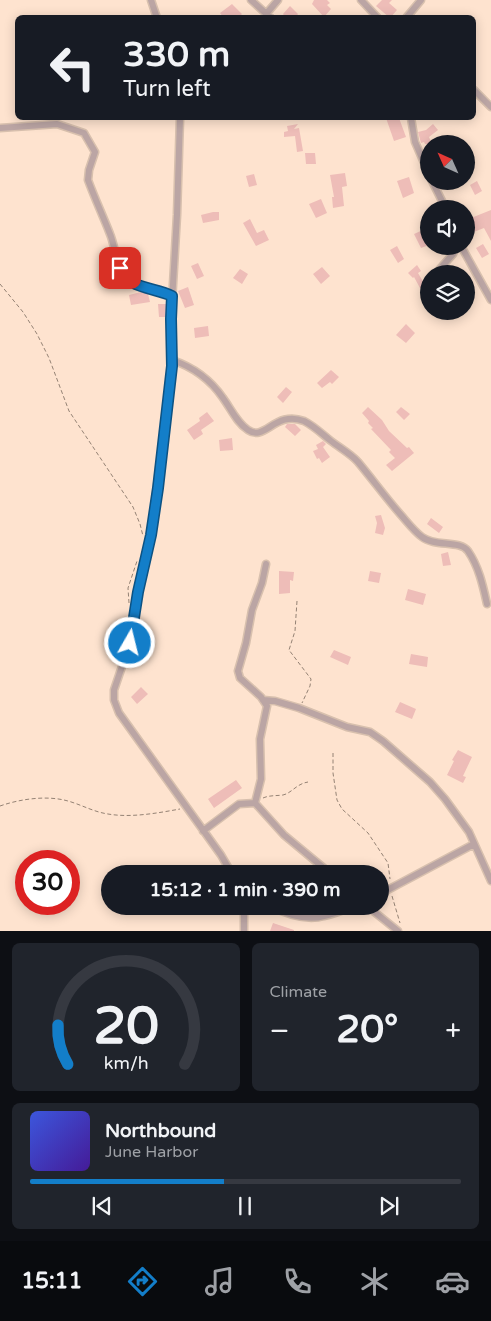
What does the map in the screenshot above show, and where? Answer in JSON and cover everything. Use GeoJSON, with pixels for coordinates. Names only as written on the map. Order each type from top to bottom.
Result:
{"type":"FeatureCollection","features":[{"type":"Feature","properties":{"kind":"street"},"geometry":{"type":"LineString","coordinates":[[151,0],[156,15]]}},
{"type":"Feature","properties":{"kind":"street"},"geometry":{"type":"LineString","coordinates":[[251,0],[267,15]]}},
{"type":"Feature","properties":{"kind":"street"},"geometry":{"type":"LineString","coordinates":[[269,15],[278,0]]}},
{"type":"Feature","properties":{"kind":"street"},"geometry":{"type":"LineString","coordinates":[[361,0],[375,15]]}},
{"type":"Feature","properties":{"kind":"street"},"geometry":{"type":"LineString","coordinates":[[408,15],[421,0]]}},
{"type":"Feature","properties":{"kind":"street"},"geometry":{"type":"LineString","coordinates":[[476,92],[491,107]]}},
{"type":"Feature","properties":{"kind":"street"},"geometry":{"type":"LineString","coordinates":[[180,120],[172,296],[172,360],[152,526],[139,586],[131,640],[113,696],[119,713],[226,865]]}},
{"type":"Feature","properties":{"kind":"street"},"geometry":{"type":"LineString","coordinates":[[411,120],[415,142],[420,153]]}},
{"type":"Feature","properties":{"kind":"street"},"geometry":{"type":"LineString","coordinates":[[0,128],[57,124],[84,133],[95,152],[88,170],[88,180],[112,240],[122,274],[136,285],[172,296]]}},
{"type":"Feature","properties":{"kind":"street"},"geometry":{"type":"LineString","coordinates":[[443,265],[452,255]]}},
{"type":"Feature","properties":{"kind":"street"},"geometry":{"type":"LineString","coordinates":[[466,255],[491,300]]}},
{"type":"Feature","properties":{"kind":"street"},"geometry":{"type":"LineString","coordinates":[[172,360],[185,364],[201,374],[217,390],[236,418],[249,431],[257,434],[261,433],[274,423],[286,419],[302,420],[315,428],[358,462],[388,500],[423,538],[438,544],[457,545],[468,551],[482,580],[486,604]]}},
{"type":"Feature","properties":{"kind":"street"},"geometry":{"type":"LineString","coordinates":[[255,803],[260,779],[261,732],[267,709],[263,700],[240,678],[238,671],[246,643],[252,610],[262,583],[266,564]]}},
{"type":"Feature","properties":{"kind":"street"},"geometry":{"type":"LineString","coordinates":[[263,700],[275,701],[299,708],[347,727],[370,732],[383,741],[440,792],[465,825],[491,881]]}},
{"type":"Feature","properties":{"kind":"street"},"geometry":{"type":"LineString","coordinates":[[204,831],[239,804],[255,803]]}},
{"type":"Feature","properties":{"kind":"street"},"geometry":{"type":"LineString","coordinates":[[255,803],[284,834],[320,865]]}},
{"type":"Feature","properties":{"kind":"street"},"geometry":{"type":"LineString","coordinates":[[391,887],[474,844]]}},
{"type":"Feature","properties":{"kind":"street"},"geometry":{"type":"LineString","coordinates":[[244,915],[244,931]]}},
{"type":"Feature","properties":{"kind":"street"},"geometry":{"type":"LineString","coordinates":[[296,915],[305,917],[328,915]]}},
{"type":"Feature","properties":{"kind":"street"},"geometry":{"type":"LineString","coordinates":[[381,915],[400,929]]}},
{"type":"Feature","properties":{"kind":"path"},"geometry":{"type":"LineString","coordinates":[[0,284],[37,334],[49,358],[69,411],[133,507],[140,524],[142,541]]}},
{"type":"Feature","properties":{"kind":"path"},"geometry":{"type":"LineString","coordinates":[[129,605],[128,588],[139,558]]}},
{"type":"Feature","properties":{"kind":"path"},"geometry":{"type":"LineString","coordinates":[[297,601],[295,630],[289,650],[312,683],[299,708]]}},
{"type":"Feature","properties":{"kind":"path"},"geometry":{"type":"LineString","coordinates":[[333,753],[333,773],[337,800],[342,809],[365,828],[386,860],[390,871],[394,905],[400,929]]}},
{"type":"Feature","properties":{"kind":"path"},"geometry":{"type":"LineString","coordinates":[[255,803],[267,796],[285,794],[297,785],[308,782]]}},
{"type":"Feature","properties":{"kind":"path"},"geometry":{"type":"LineString","coordinates":[[0,806],[36,798],[49,798],[67,800],[98,812],[120,816],[187,808]]}},
{"type":"Feature","properties":{"kind":"building"},"geometry":{"type":"Polygon","coordinates":[[[314,0],[327,0],[330,3],[327,5],[331,9],[326,15],[322,15],[312,4],[314,0]]]}},
{"type":"Feature","properties":{"kind":"building"},"geometry":{"type":"Polygon","coordinates":[[[382,0],[392,0],[389,3],[397,10],[393,15],[386,15],[376,6],[382,0]]]}},
{"type":"Feature","properties":{"kind":"building"},"geometry":{"type":"Polygon","coordinates":[[[232,4],[242,14],[222,15],[220,13],[232,4]]]}},
{"type":"Feature","properties":{"kind":"building"},"geometry":{"type":"Polygon","coordinates":[[[290,6],[298,14],[284,15],[290,6]]]}},
{"type":"Feature","properties":{"kind":"building"},"geometry":{"type":"Polygon","coordinates":[[[387,120],[400,120],[406,137],[394,141],[387,120]]]}},
{"type":"Feature","properties":{"kind":"building"},"geometry":{"type":"Polygon","coordinates":[[[298,124],[294,129],[299,128],[303,151],[297,152],[295,136],[284,137],[284,132],[288,131],[287,126],[298,124]]]}},
{"type":"Feature","properties":{"kind":"building"},"geometry":{"type":"Polygon","coordinates":[[[433,124],[438,130],[432,135],[420,135],[420,139],[418,132],[426,130],[433,124]]]}},
{"type":"Feature","properties":{"kind":"building"},"geometry":{"type":"Polygon","coordinates":[[[305,153],[315,153],[316,164],[306,164],[305,153]]]}},
{"type":"Feature","properties":{"kind":"building"},"geometry":{"type":"Polygon","coordinates":[[[345,173],[347,186],[342,187],[344,206],[333,208],[332,197],[334,197],[330,175],[345,173]]]}},
{"type":"Feature","properties":{"kind":"building"},"geometry":{"type":"Polygon","coordinates":[[[254,174],[257,185],[249,187],[246,176],[254,174]]]}},
{"type":"Feature","properties":{"kind":"building"},"geometry":{"type":"Polygon","coordinates":[[[409,177],[414,193],[403,198],[397,181],[409,177]]]}},
{"type":"Feature","properties":{"kind":"building"},"geometry":{"type":"Polygon","coordinates":[[[477,181],[482,191],[475,195],[472,190],[475,190],[475,182],[477,181]]]}},
{"type":"Feature","properties":{"kind":"building"},"geometry":{"type":"Polygon","coordinates":[[[321,199],[327,213],[316,218],[309,204],[321,199]]]}},
{"type":"Feature","properties":{"kind":"building"},"geometry":{"type":"Polygon","coordinates":[[[491,210],[491,241],[484,228],[475,231],[475,216],[491,210]]]}},
{"type":"Feature","properties":{"kind":"building"},"geometry":{"type":"Polygon","coordinates":[[[219,212],[219,220],[203,223],[201,215],[219,212]]]}},
{"type":"Feature","properties":{"kind":"building"},"geometry":{"type":"Polygon","coordinates":[[[250,219],[257,233],[264,230],[269,240],[256,246],[243,223],[250,219]]]}},
{"type":"Feature","properties":{"kind":"building"},"geometry":{"type":"Polygon","coordinates":[[[420,231],[420,246],[414,234],[420,231]]]}},
{"type":"Feature","properties":{"kind":"building"},"geometry":{"type":"Polygon","coordinates":[[[483,244],[489,254],[482,258],[476,248],[483,244]]]}},
{"type":"Feature","properties":{"kind":"building"},"geometry":{"type":"Polygon","coordinates":[[[397,246],[404,259],[398,263],[390,250],[397,246]]]}},
{"type":"Feature","properties":{"kind":"building"},"geometry":{"type":"Polygon","coordinates":[[[198,263],[204,276],[197,279],[191,266],[198,263]]]}},
{"type":"Feature","properties":{"kind":"building"},"geometry":{"type":"Polygon","coordinates":[[[417,265],[420,270],[418,273],[420,276],[420,288],[414,277],[408,273],[417,265]]]}},
{"type":"Feature","properties":{"kind":"building"},"geometry":{"type":"Polygon","coordinates":[[[322,267],[330,276],[321,284],[313,274],[322,267]]]}},
{"type":"Feature","properties":{"kind":"building"},"geometry":{"type":"Polygon","coordinates":[[[240,269],[248,274],[242,284],[233,278],[240,269]]]}},
{"type":"Feature","properties":{"kind":"building"},"geometry":{"type":"Polygon","coordinates":[[[188,287],[194,305],[185,308],[178,291],[188,287]]]}},
{"type":"Feature","properties":{"kind":"building"},"geometry":{"type":"Polygon","coordinates":[[[141,292],[148,294],[150,302],[131,305],[129,295],[141,292]]]}},
{"type":"Feature","properties":{"kind":"building"},"geometry":{"type":"Polygon","coordinates":[[[158,304],[167,304],[166,317],[159,317],[158,304]]]}},
{"type":"Feature","properties":{"kind":"building"},"geometry":{"type":"Polygon","coordinates":[[[406,324],[415,333],[406,343],[396,335],[406,324]]]}},
{"type":"Feature","properties":{"kind":"building"},"geometry":{"type":"Polygon","coordinates":[[[208,326],[209,336],[195,338],[194,328],[208,326]]]}},
{"type":"Feature","properties":{"kind":"building"},"geometry":{"type":"Polygon","coordinates":[[[331,370],[339,377],[332,384],[330,382],[322,388],[317,383],[331,370]]]}},
{"type":"Feature","properties":{"kind":"building"},"geometry":{"type":"Polygon","coordinates":[[[286,387],[292,392],[283,403],[277,397],[286,387]]]}},
{"type":"Feature","properties":{"kind":"building"},"geometry":{"type":"Polygon","coordinates":[[[368,407],[382,420],[389,431],[414,453],[392,471],[386,465],[395,458],[389,452],[391,450],[371,429],[373,428],[362,413],[368,407]]]}},
{"type":"Feature","properties":{"kind":"building"},"geometry":{"type":"Polygon","coordinates":[[[401,407],[410,414],[404,420],[396,412],[401,407]]]}},
{"type":"Feature","properties":{"kind":"building"},"geometry":{"type":"Polygon","coordinates":[[[207,412],[214,421],[201,430],[203,434],[194,440],[187,430],[200,421],[199,418],[207,412]]]}},
{"type":"Feature","properties":{"kind":"building"},"geometry":{"type":"Polygon","coordinates":[[[287,424],[295,424],[301,430],[295,436],[285,427],[287,424]]]}},
{"type":"Feature","properties":{"kind":"building"},"geometry":{"type":"Polygon","coordinates":[[[232,438],[233,450],[220,451],[219,440],[232,438]]]}},
{"type":"Feature","properties":{"kind":"building"},"geometry":{"type":"Polygon","coordinates":[[[323,441],[326,444],[323,447],[330,457],[322,463],[319,458],[317,459],[313,451],[318,449],[316,445],[323,441]]]}},
{"type":"Feature","properties":{"kind":"building"},"geometry":{"type":"Polygon","coordinates":[[[381,515],[385,528],[383,535],[375,533],[377,523],[375,516],[381,515]]]}},
{"type":"Feature","properties":{"kind":"building"},"geometry":{"type":"Polygon","coordinates":[[[431,518],[443,527],[439,533],[427,524],[431,518]]]}},
{"type":"Feature","properties":{"kind":"building"},"geometry":{"type":"Polygon","coordinates":[[[448,552],[451,565],[443,566],[441,554],[448,552]]]}},
{"type":"Feature","properties":{"kind":"building"},"geometry":{"type":"Polygon","coordinates":[[[279,571],[294,572],[293,581],[290,580],[290,593],[279,594],[279,571]]]}},
{"type":"Feature","properties":{"kind":"building"},"geometry":{"type":"Polygon","coordinates":[[[370,571],[381,573],[379,583],[368,581],[370,571]]]}},
{"type":"Feature","properties":{"kind":"building"},"geometry":{"type":"Polygon","coordinates":[[[408,589],[426,594],[423,605],[405,600],[408,589]]]}},
{"type":"Feature","properties":{"kind":"building"},"geometry":{"type":"Polygon","coordinates":[[[334,650],[351,657],[348,665],[330,657],[334,650]]]}},
{"type":"Feature","properties":{"kind":"building"},"geometry":{"type":"Polygon","coordinates":[[[411,654],[428,657],[427,667],[409,664],[411,654]]]}},
{"type":"Feature","properties":{"kind":"building"},"geometry":{"type":"Polygon","coordinates":[[[141,687],[148,694],[137,704],[131,697],[141,687]]]}},
{"type":"Feature","properties":{"kind":"building"},"geometry":{"type":"Polygon","coordinates":[[[400,702],[416,709],[412,719],[395,712],[400,702]]]}},
{"type":"Feature","properties":{"kind":"building"},"geometry":{"type":"Polygon","coordinates":[[[458,750],[472,757],[463,776],[466,777],[463,783],[447,775],[458,750]]]}},
{"type":"Feature","properties":{"kind":"building"},"geometry":{"type":"Polygon","coordinates":[[[236,780],[242,788],[214,808],[208,799],[236,780]]]}},
{"type":"Feature","properties":{"kind":"building"},"geometry":{"type":"Polygon","coordinates":[[[273,923],[294,930],[294,931],[270,931],[273,923]]]}},
{"type":"Feature","properties":{"kind":"route"},"geometry":{"type":"LineString","coordinates":[[120,268],[122,274],[136,285],[172,296],[172,366],[158,488],[130,643]]}}]}
